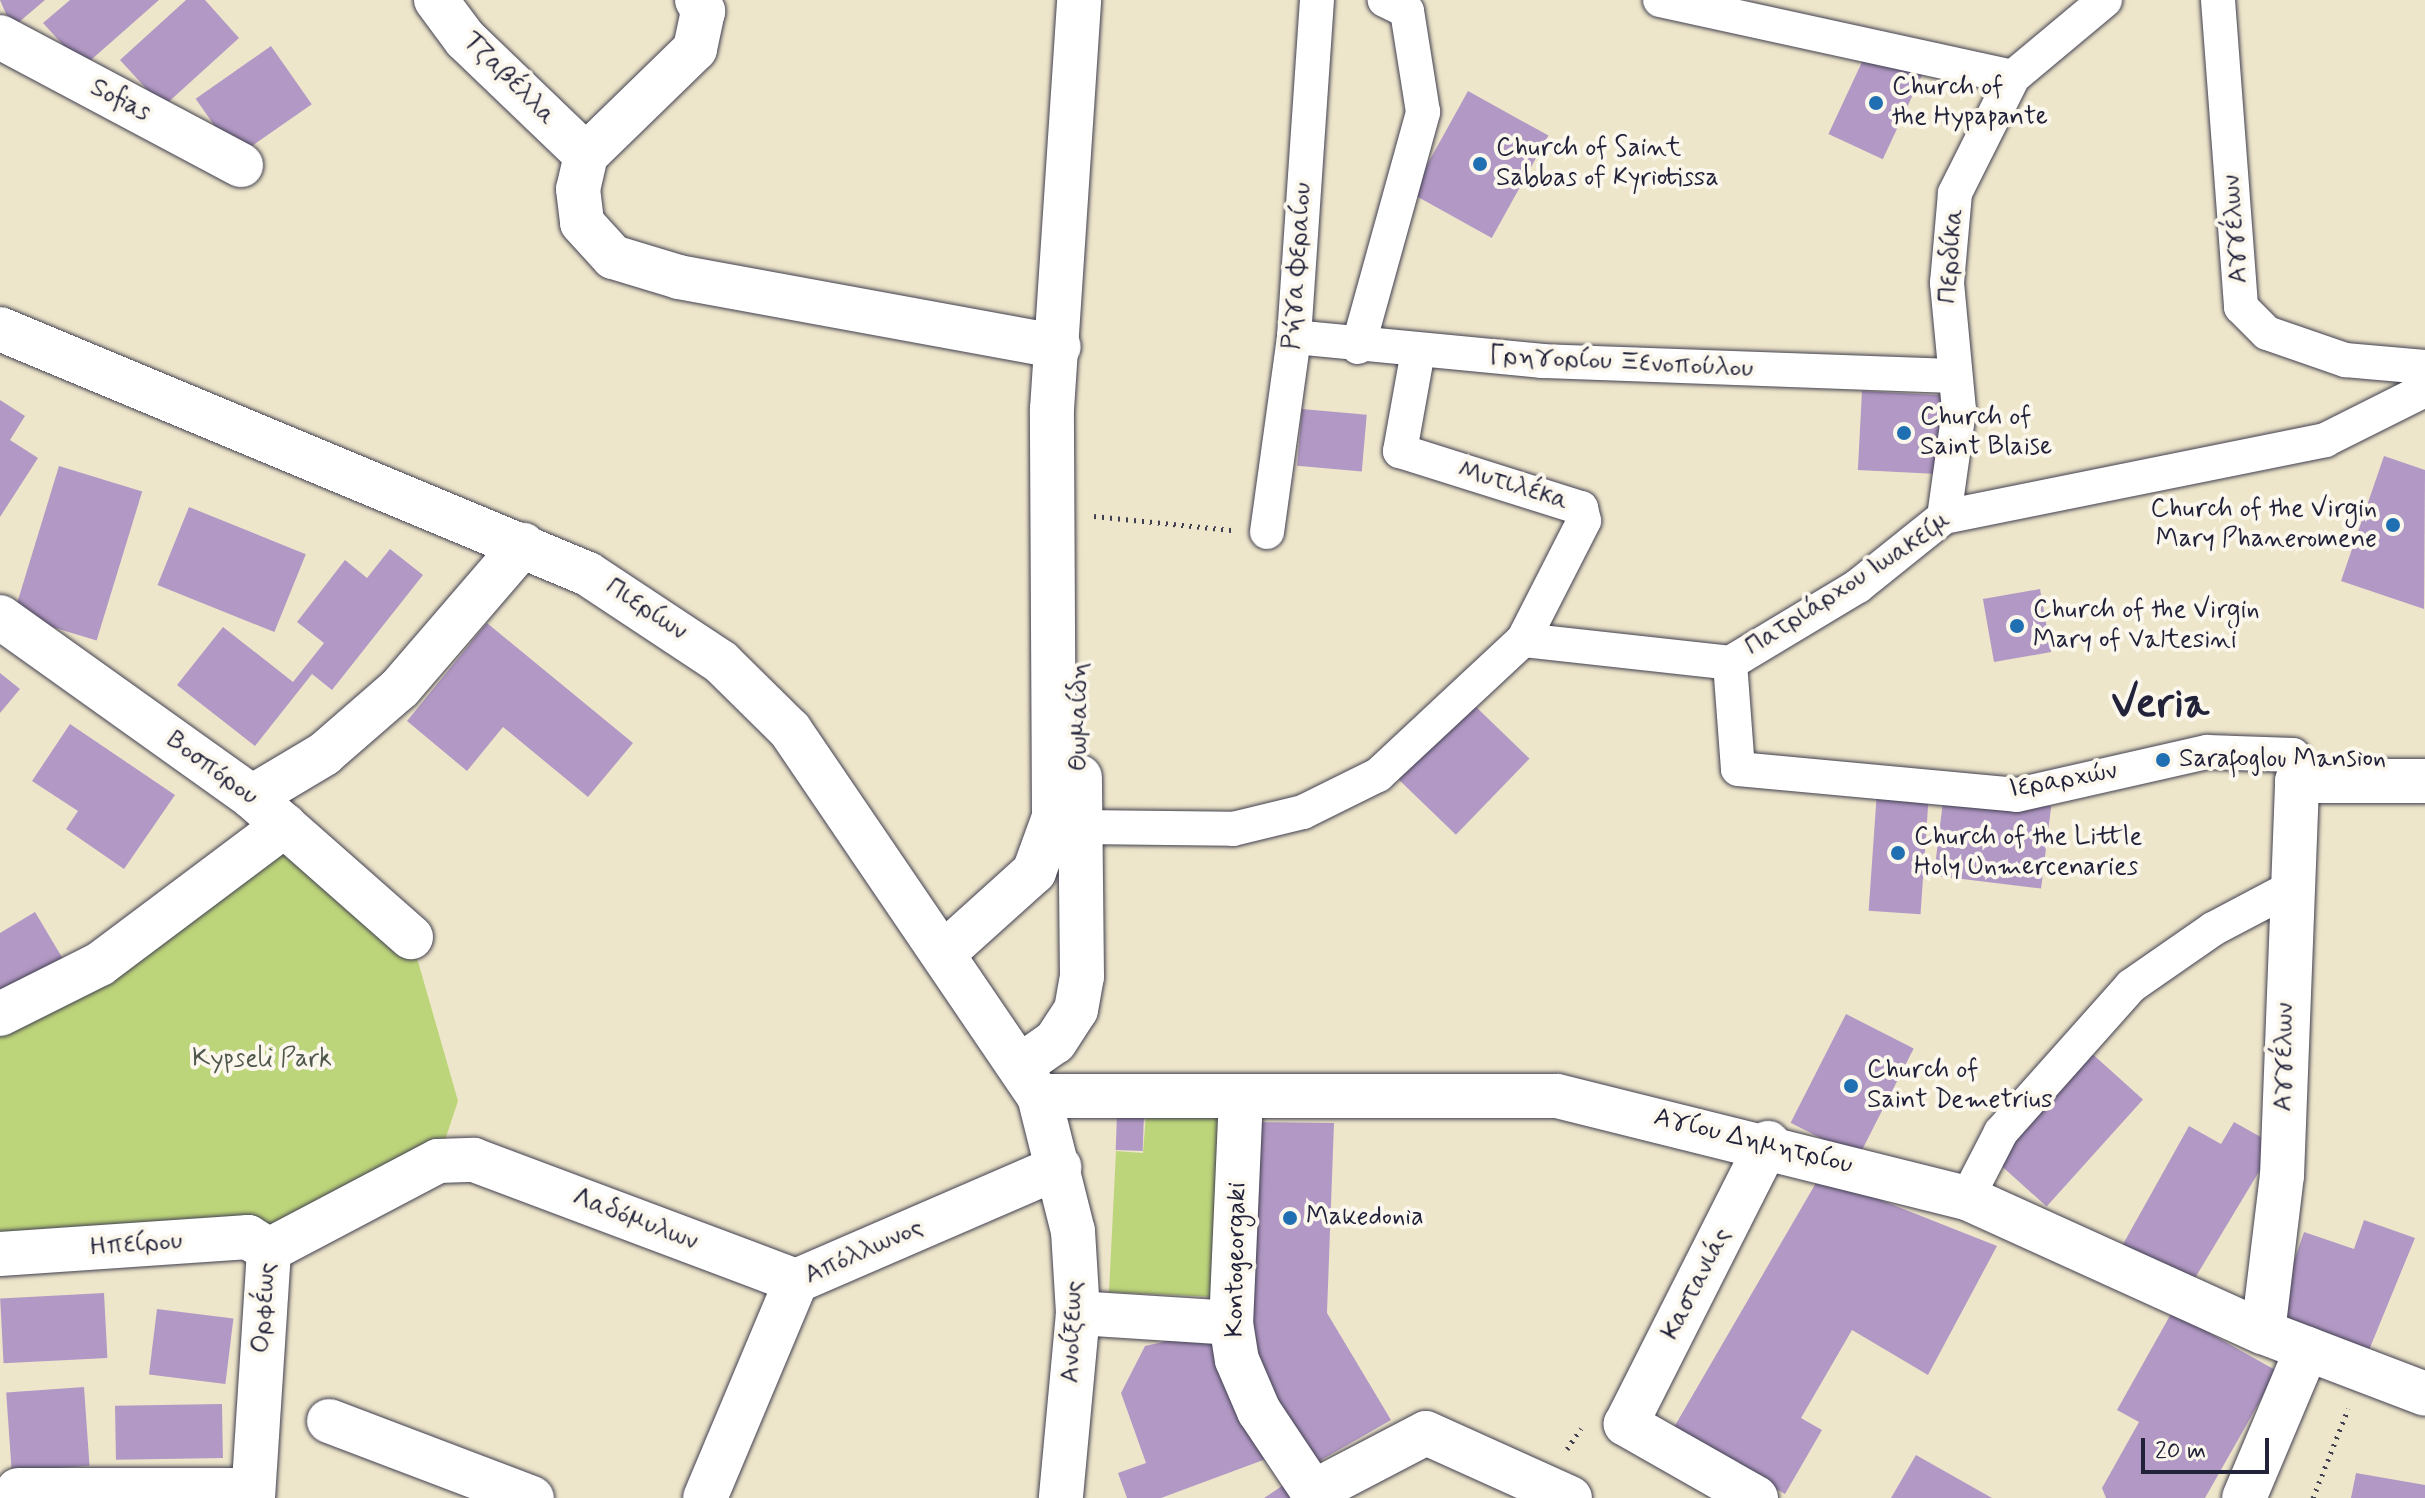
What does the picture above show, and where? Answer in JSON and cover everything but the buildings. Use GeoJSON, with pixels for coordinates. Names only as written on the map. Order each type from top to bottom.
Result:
{"type":"FeatureCollection","features":[{"type":"Feature","properties":{"kind":"street","name":"Τζαβέλλα"},"geometry":{"type":"LineString","coordinates":[[436,0],[465,39],[586,155]]}},
{"type":"Feature","properties":{"kind":"street"},"geometry":{"type":"LineString","coordinates":[[697,0],[703,11],[695,49],[586,155],[578,189],[582,223],[613,257],[679,277],[1059,347]]}},
{"type":"Feature","properties":{"kind":"street","name":"Θωμαίδη"},"geometry":{"type":"LineString","coordinates":[[945,952],[1034,872],[1054,817],[1052,409],[1059,347],[1079,0]]}},
{"type":"Feature","properties":{"kind":"street","name":"Ρήγα Φεραίου"},"geometry":{"type":"LineString","coordinates":[[1267,532],[1294,337],[1317,0]]}},
{"type":"Feature","properties":{"kind":"street"},"geometry":{"type":"LineString","coordinates":[[1358,347],[1423,112],[1407,11],[1384,0]]}},
{"type":"Feature","properties":{"kind":"street"},"geometry":{"type":"LineString","coordinates":[[1660,0],[2013,77]]}},
{"type":"Feature","properties":{"kind":"street","name":"Περδίκα"},"geometry":{"type":"LineString","coordinates":[[1944,517],[1959,410],[1950,376],[1947,283],[1955,193],[2013,77],[2105,0]]}},
{"type":"Feature","properties":{"kind":"street","name":"Αγγέλων"},"geometry":{"type":"LineString","coordinates":[[2218,0],[2241,307],[2267,333],[2345,360],[2425,367]]}},
{"type":"Feature","properties":{"kind":"street","name":"Sofias"},"geometry":{"type":"LineString","coordinates":[[0,37],[241,165]]}},
{"type":"Feature","properties":{"kind":"street","name":"Πιερίων"},"geometry":{"type":"LineString","coordinates":[[0,329],[523,545],[655,612],[721,662],[790,730],[1031,1080],[1059,1167]]}},
{"type":"Feature","properties":{"kind":"street","name":"Γρηγορίου Ξενοπούλου"},"geometry":{"type":"LineString","coordinates":[[1294,337],[1358,347],[1418,351],[1950,376]]}},
{"type":"Feature","properties":{"kind":"street","name":"Θωμαίδη"},"geometry":{"type":"LineString","coordinates":[[1031,1080],[1076,1010],[1082,977],[1073,513],[1059,347]]}},
{"type":"Feature","properties":{"kind":"street","name":"Μυτιλέκα"},"geometry":{"type":"LineString","coordinates":[[1418,351],[1400,451],[1581,508],[1584,521],[1523,640]]}},
{"type":"Feature","properties":{"kind":"street","name":"Πατριάρχου Ιωακείμ"},"geometry":{"type":"LineString","coordinates":[[1523,640],[1730,663],[1858,586],[1944,517],[2325,440],[2425,390]]}},
{"type":"Feature","properties":{"kind":"street"},"geometry":{"type":"LineString","coordinates":[[252,797],[324,754],[400,688],[523,545]]}},
{"type":"Feature","properties":{"kind":"street","name":"Βοσπόρου"},"geometry":{"type":"LineString","coordinates":[[0,617],[252,797],[411,937]]}},
{"type":"Feature","properties":{"kind":"street"},"geometry":{"type":"LineString","coordinates":[[1080,827],[1233,829],[1303,812],[1378,775],[1523,640]]}},
{"type":"Feature","properties":{"kind":"street","name":"Ιεραρχών"},"geometry":{"type":"LineString","coordinates":[[1730,663],[1738,769],[2017,795],[2207,752],[2293,755],[2297,781]]}},
{"type":"Feature","properties":{"kind":"street"},"geometry":{"type":"LineString","coordinates":[[2297,781],[2425,781]]}},
{"type":"Feature","properties":{"kind":"street","name":"Αγγέλων"},"geometry":{"type":"LineString","coordinates":[[2263,1332],[2282,1176],[2289,889],[2297,781]]}},
{"type":"Feature","properties":{"kind":"street"},"geometry":{"type":"LineString","coordinates":[[0,1014],[100,964],[285,825]]}},
{"type":"Feature","properties":{"kind":"street"},"geometry":{"type":"LineString","coordinates":[[1967,1198],[2001,1132],[2131,986],[2213,929],[2289,889]]}},
{"type":"Feature","properties":{"kind":"street","name":"Αγίου Δημητρίου"},"geometry":{"type":"LineString","coordinates":[[1031,1080],[1241,1096],[1557,1096],[1768,1143],[1967,1198],[2263,1332],[2425,1394]]}},
{"type":"Feature","properties":{"kind":"street","name":"Kontogeorgaki"},"geometry":{"type":"LineString","coordinates":[[1241,1096],[1231,1323],[1259,1411],[1315,1495]]}},
{"type":"Feature","properties":{"kind":"street","name":"Καστανιάς"},"geometry":{"type":"LineString","coordinates":[[1626,1424],[1768,1143]]}},
{"type":"Feature","properties":{"kind":"street","name":"Ορφέως"},"geometry":{"type":"LineString","coordinates":[[253,1494],[269,1250],[438,1161],[474,1160]]}},
{"type":"Feature","properties":{"kind":"street","name":"Λαδόμυλων"},"geometry":{"type":"LineString","coordinates":[[474,1160],[796,1281]]}},
{"type":"Feature","properties":{"kind":"street","name":"Απόλλωνος"},"geometry":{"type":"LineString","coordinates":[[705,1498],[796,1281],[1059,1167]]}},
{"type":"Feature","properties":{"kind":"street","name":"Ανοίξεως"},"geometry":{"type":"LineString","coordinates":[[1059,1167],[1078,1313],[1061,1498]]}},
{"type":"Feature","properties":{"kind":"street","name":"Ηπείρου"},"geometry":{"type":"LineString","coordinates":[[0,1254],[248,1237],[269,1250]]}},
{"type":"Feature","properties":{"kind":"street"},"geometry":{"type":"LineString","coordinates":[[1078,1313],[1231,1323]]}},
{"type":"Feature","properties":{"kind":"street"},"geometry":{"type":"LineString","coordinates":[[2244,1498],[2307,1349]]}},
{"type":"Feature","properties":{"kind":"street"},"geometry":{"type":"LineString","coordinates":[[329,1421],[532,1498]]}},
{"type":"Feature","properties":{"kind":"street"},"geometry":{"type":"LineString","coordinates":[[1626,1424],[1756,1498]]}},
{"type":"Feature","properties":{"kind":"street"},"geometry":{"type":"LineString","coordinates":[[1315,1495],[1426,1433],[1557,1492]]}},
{"type":"Feature","properties":{"kind":"street"},"geometry":{"type":"LineString","coordinates":[[18,1490],[253,1494]]}},
{"type":"Feature","properties":{"kind":"path"},"geometry":{"type":"LineString","coordinates":[[1073,513],[1267,532]]}},
{"type":"Feature","properties":{"kind":"path"},"geometry":{"type":"LineString","coordinates":[[2313,1498],[2362,1372]]}},
{"type":"Feature","properties":{"kind":"path"},"geometry":{"type":"LineString","coordinates":[[1557,1492],[1586,1421],[1626,1424]]}},
{"type":"Feature","properties":{"kind":"green space","name":"Kypseli Park"},"geometry":{"type":"Polygon","coordinates":[[[285,825],[411,937],[458,1101],[438,1161],[269,1250],[0,1254],[0,1014],[285,825]]]}},
{"type":"Feature","properties":{"kind":"green space"},"geometry":{"type":"Polygon","coordinates":[[[1146,1114],[1225,1117],[1216,1297],[1109,1292],[1116,1151],[1143,1153],[1146,1114]]]}},
{"type":"Feature","properties":{"kind":"place","name":"Church of the Hypapante"},"geometry":{"type":"Point","coordinates":[1876,103]}},
{"type":"Feature","properties":{"kind":"place","name":"Church of Saint Sabbas of Kyriotissa"},"geometry":{"type":"Point","coordinates":[1480,164]}},
{"type":"Feature","properties":{"kind":"place","name":"Church of Saint Blaise"},"geometry":{"type":"Point","coordinates":[1904,433]}},
{"type":"Feature","properties":{"kind":"place","name":"Church of the Virgin Mary Phaneromene"},"geometry":{"type":"Point","coordinates":[2393,525]}},
{"type":"Feature","properties":{"kind":"place","name":"Church of the Virgin Mary of Valtesini"},"geometry":{"type":"Point","coordinates":[2017,626]}},
{"type":"Feature","properties":{"kind":"place","name":"Sarafoglou Mansion"},"geometry":{"type":"Point","coordinates":[2163,760]}},
{"type":"Feature","properties":{"kind":"place","name":"Church of the Little Holy Unmercenaries"},"geometry":{"type":"Point","coordinates":[1898,853]}},
{"type":"Feature","properties":{"kind":"place","name":"Church of Saint Demetrius"},"geometry":{"type":"Point","coordinates":[1851,1086]}},
{"type":"Feature","properties":{"kind":"place","name":"Makedonia"},"geometry":{"type":"Point","coordinates":[1290,1218]}},
{"type":"Feature","properties":{"kind":"district","name":"Veria"},"geometry":{"type":"Point","coordinates":[2160,705]}}]}
